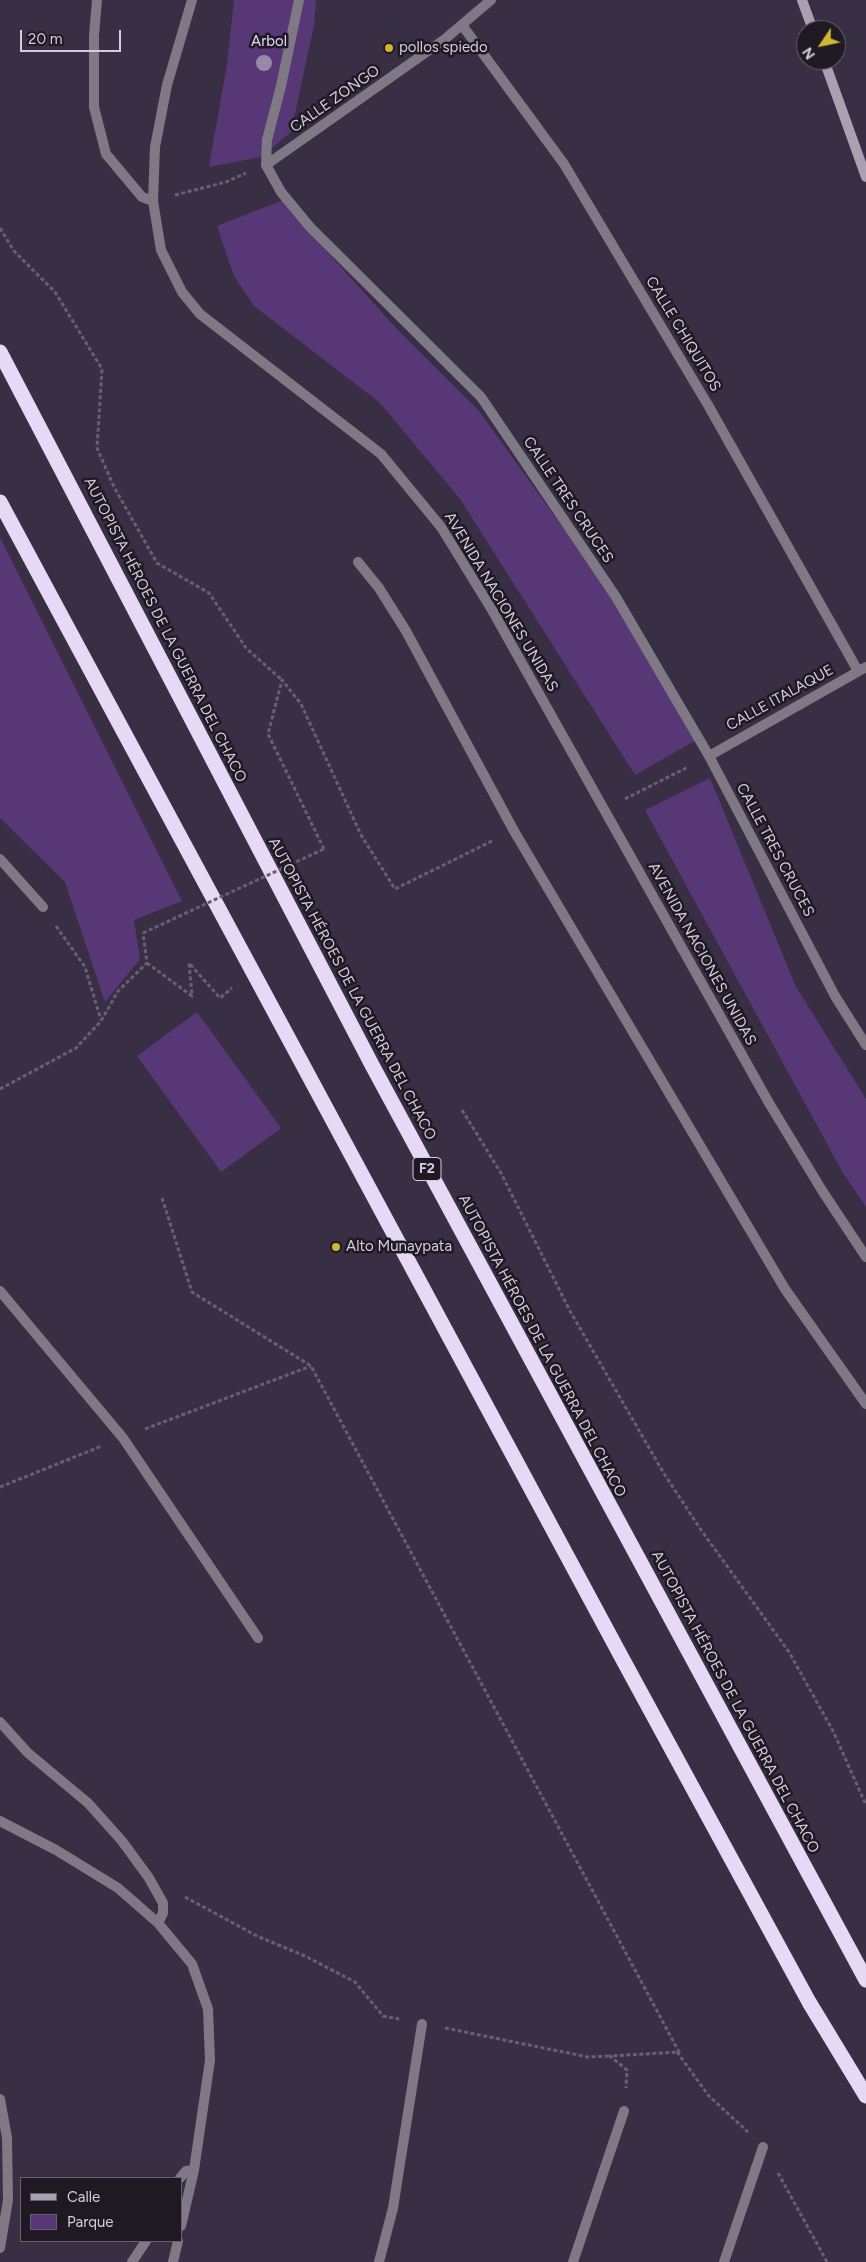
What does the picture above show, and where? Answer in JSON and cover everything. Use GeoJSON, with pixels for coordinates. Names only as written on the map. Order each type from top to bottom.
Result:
{"type":"FeatureCollection","features":[{"type":"Feature","properties":{"kind":"highway","name":"AUTOPISTA HÉROES DE LA GUERRA DEL CHACO"},"geometry":{"type":"LineString","coordinates":[[0,352],[372,1065],[866,1980]]}},
{"type":"Feature","properties":{"kind":"highway"},"geometry":{"type":"LineString","coordinates":[[0,502],[636,1684],[809,2002],[866,2096]]}},
{"type":"Feature","properties":{"kind":"street"},"geometry":{"type":"LineString","coordinates":[[97,0],[94,35],[94,107],[106,154],[142,197],[153,202]]}},
{"type":"Feature","properties":{"kind":"street","name":"AVENIDA NACIONES UNIDAS"},"geometry":{"type":"LineString","coordinates":[[192,0],[167,85],[155,147],[153,202],[161,250],[182,292],[200,314],[381,454],[441,527],[492,610],[774,1111],[823,1192],[866,1257]]}},
{"type":"Feature","properties":{"kind":"street"},"geometry":{"type":"LineString","coordinates":[[266,164],[267,140],[281,86],[299,0]]}},
{"type":"Feature","properties":{"kind":"street","name":"CALLE ZONGO"},"geometry":{"type":"LineString","coordinates":[[266,164],[371,93],[462,25],[491,0]]}},
{"type":"Feature","properties":{"kind":"street"},"geometry":{"type":"LineString","coordinates":[[802,0],[809,20]]}},
{"type":"Feature","properties":{"kind":"street","name":"CALLE CHIQUITOS"},"geometry":{"type":"LineString","coordinates":[[462,25],[564,164],[708,405],[862,669]]}},
{"type":"Feature","properties":{"kind":"street"},"geometry":{"type":"LineString","coordinates":[[828,70],[866,177]]}},
{"type":"Feature","properties":{"kind":"street","name":"CALLE TRES CRUCES"},"geometry":{"type":"LineString","coordinates":[[266,164],[281,192],[310,227],[481,397],[616,598],[709,756],[836,996],[866,1044]]}},
{"type":"Feature","properties":{"kind":"street"},"geometry":{"type":"LineString","coordinates":[[358,562],[379,588],[406,631],[514,831],[785,1289],[866,1404]]}},
{"type":"Feature","properties":{"kind":"street","name":"CALLE ITALAQUE"},"geometry":{"type":"LineString","coordinates":[[709,756],[862,669]]}},
{"type":"Feature","properties":{"kind":"street"},"geometry":{"type":"LineString","coordinates":[[0,859],[43,907]]}},
{"type":"Feature","properties":{"kind":"street"},"geometry":{"type":"LineString","coordinates":[[0,1291],[122,1438],[258,1638]]}},
{"type":"Feature","properties":{"kind":"street"},"geometry":{"type":"LineString","coordinates":[[0,1722],[28,1753],[88,1803],[122,1840],[149,1878],[163,1903],[163,1913],[158,1923]]}},
{"type":"Feature","properties":{"kind":"street"},"geometry":{"type":"LineString","coordinates":[[0,1821],[56,1850],[118,1888],[158,1923],[192,1964],[208,2009],[210,2060],[194,2170],[182,2222]]}},
{"type":"Feature","properties":{"kind":"street"},"geometry":{"type":"LineString","coordinates":[[379,2262],[392,2208],[422,2024]]}},
{"type":"Feature","properties":{"kind":"street"},"geometry":{"type":"LineString","coordinates":[[0,2098],[7,2138],[8,2200],[0,2248]]}},
{"type":"Feature","properties":{"kind":"street"},"geometry":{"type":"LineString","coordinates":[[573,2262],[624,2111]]}},
{"type":"Feature","properties":{"kind":"street"},"geometry":{"type":"LineString","coordinates":[[724,2262],[764,2147]]}},
{"type":"Feature","properties":{"kind":"street"},"geometry":{"type":"LineString","coordinates":[[181,2177],[186,2171],[194,2170]]}},
{"type":"Feature","properties":{"kind":"street"},"geometry":{"type":"LineString","coordinates":[[132,2262],[145,2242]]}},
{"type":"Feature","properties":{"kind":"street"},"geometry":{"type":"LineString","coordinates":[[173,2262],[178,2242]]}},
{"type":"Feature","properties":{"kind":"path"},"geometry":{"type":"LineString","coordinates":[[153,202],[226,182],[266,164]]}},
{"type":"Feature","properties":{"kind":"path"},"geometry":{"type":"LineString","coordinates":[[0,228],[14,250],[55,292],[102,369],[97,448],[114,487],[157,562],[208,593],[246,648],[282,680],[301,704],[361,835],[395,889],[496,838]]}},
{"type":"Feature","properties":{"kind":"path"},"geometry":{"type":"LineString","coordinates":[[235,986],[220,998],[189,963],[192,996],[147,963],[143,932],[324,849],[268,734],[282,680]]}},
{"type":"Feature","properties":{"kind":"path"},"geometry":{"type":"LineString","coordinates":[[604,810],[709,756]]}},
{"type":"Feature","properties":{"kind":"path"},"geometry":{"type":"LineString","coordinates":[[43,907],[85,967],[101,1021]]}},
{"type":"Feature","properties":{"kind":"path"},"geometry":{"type":"LineString","coordinates":[[0,1089],[76,1048],[101,1021],[118,992],[147,963]]}},
{"type":"Feature","properties":{"kind":"path"},"geometry":{"type":"LineString","coordinates":[[462,1110],[501,1173],[570,1311],[663,1472],[701,1530],[788,1652],[833,1731],[866,1805]]}},
{"type":"Feature","properties":{"kind":"path"},"geometry":{"type":"LineString","coordinates":[[162,1198],[192,1292],[311,1366],[679,2052],[709,2096],[764,2147],[827,2262]]}},
{"type":"Feature","properties":{"kind":"path"},"geometry":{"type":"LineString","coordinates":[[0,1487],[311,1366]]}},
{"type":"Feature","properties":{"kind":"path"},"geometry":{"type":"LineString","coordinates":[[149,1878],[257,1936],[305,1956],[355,1982],[383,2016],[588,2057],[679,2052]]}},
{"type":"Feature","properties":{"kind":"path"},"geometry":{"type":"LineString","coordinates":[[624,2111],[627,2070],[610,2056],[679,2052]]}},
{"type":"Feature","properties":{"kind":"green space","name":"Arbol"},"geometry":{"type":"Polygon","coordinates":[[[234,0],[316,0],[314,25],[291,132],[261,157],[209,167],[227,64],[234,0]]]}},
{"type":"Feature","properties":{"kind":"green space"},"geometry":{"type":"Polygon","coordinates":[[[291,197],[331,256],[396,328],[479,411],[597,575],[700,738],[635,775],[460,499],[379,402],[254,306],[234,276],[217,226],[291,197]]]}},
{"type":"Feature","properties":{"kind":"green space"},"geometry":{"type":"Polygon","coordinates":[[[0,537],[182,901],[134,920],[140,959],[105,1002],[65,882],[0,818],[0,537]]]}},
{"type":"Feature","properties":{"kind":"green space"},"geometry":{"type":"Polygon","coordinates":[[[710,778],[796,987],[866,1099],[866,1207],[843,1173],[645,810],[710,778]]]}},
{"type":"Feature","properties":{"kind":"green space"},"geometry":{"type":"Polygon","coordinates":[[[197,1012],[281,1128],[221,1172],[137,1056],[197,1012]]]}},
{"type":"Feature","properties":{"kind":"place","name":"pollos spiedo"},"geometry":{"type":"Point","coordinates":[389,48]}},
{"type":"Feature","properties":{"kind":"place","name":"Alto Munaypata"},"geometry":{"type":"Point","coordinates":[336,1247]}}]}
